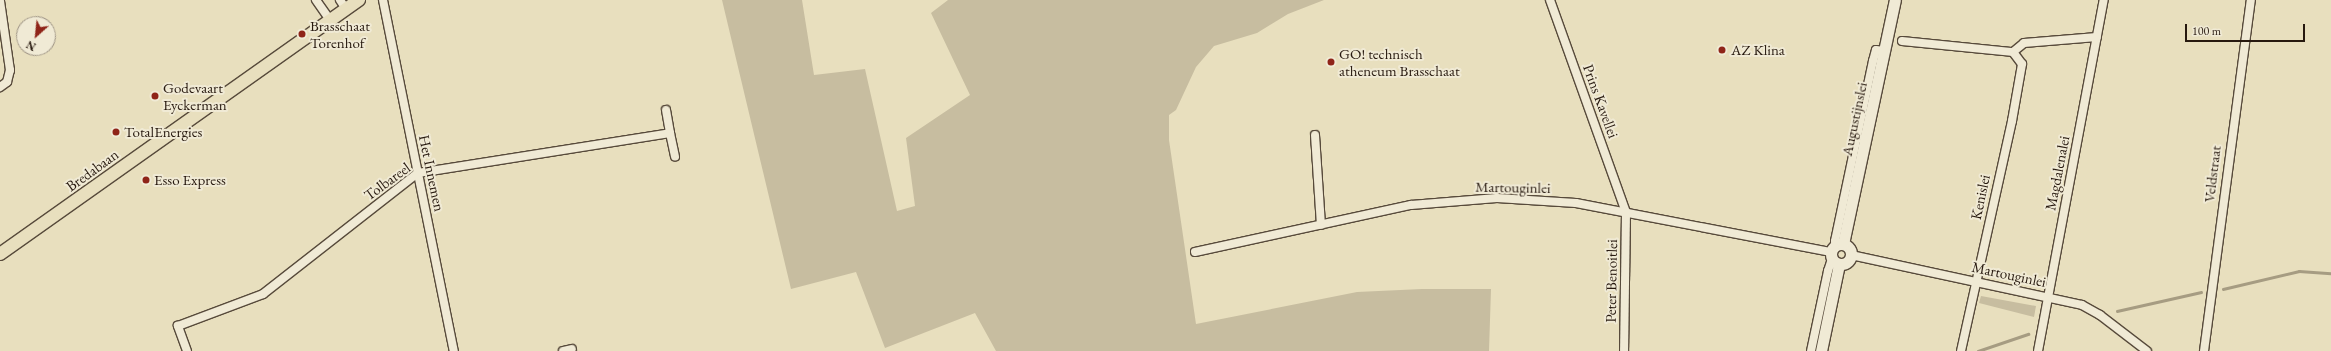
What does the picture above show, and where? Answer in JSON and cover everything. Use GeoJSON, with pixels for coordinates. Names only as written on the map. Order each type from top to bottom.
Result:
{"type":"FeatureCollection","features":[{"type":"Feature","properties":{"kind":"main road","name":"Bredabaan"},"geometry":{"type":"LineString","coordinates":[[0,254],[330,20],[343,4],[359,0]]}},
{"type":"Feature","properties":{"kind":"street"},"geometry":{"type":"LineString","coordinates":[[316,0],[330,20]]}},
{"type":"Feature","properties":{"kind":"street","name":"Het Innemen"},"geometry":{"type":"LineString","coordinates":[[383,0],[454,351]]}},
{"type":"Feature","properties":{"kind":"street","name":"Prins Kavellei"},"geometry":{"type":"LineString","coordinates":[[1550,0],[1626,212]]}},
{"type":"Feature","properties":{"kind":"street","name":"Augustijnslei"},"geometry":{"type":"LineString","coordinates":[[1821,351],[1836,252],[1880,50],[1895,0]]}},
{"type":"Feature","properties":{"kind":"street","name":"Magdalenalei"},"geometry":{"type":"LineString","coordinates":[[2038,351],[2104,0]]}},
{"type":"Feature","properties":{"kind":"street","name":"Veldstraat"},"geometry":{"type":"LineString","coordinates":[[2204,351],[2251,0]]}},
{"type":"Feature","properties":{"kind":"street"},"geometry":{"type":"LineString","coordinates":[[0,1],[10,70],[8,82],[0,87]]}},
{"type":"Feature","properties":{"kind":"street"},"geometry":{"type":"LineString","coordinates":[[1902,41],[2013,52],[2024,43],[2097,37]]}},
{"type":"Feature","properties":{"kind":"street","name":"Kenislei"},"geometry":{"type":"LineString","coordinates":[[1961,351],[2012,121],[2022,64],[2013,52]]}},
{"type":"Feature","properties":{"kind":"street"},"geometry":{"type":"LineString","coordinates":[[666,110],[675,156]]}},
{"type":"Feature","properties":{"kind":"street","name":"Tolbareel"},"geometry":{"type":"LineString","coordinates":[[187,351],[178,326],[263,294],[418,173],[670,133]]}},
{"type":"Feature","properties":{"kind":"street"},"geometry":{"type":"LineString","coordinates":[[1315,135],[1321,224]]}},
{"type":"Feature","properties":{"kind":"street","name":"Martouginlei"},"geometry":{"type":"LineString","coordinates":[[1195,252],[1411,205],[1497,198],[1576,203],[1836,252]]}},
{"type":"Feature","properties":{"kind":"street","name":"Peter Benoitlei"},"geometry":{"type":"LineString","coordinates":[[1624,351],[1626,212]]}},
{"type":"Feature","properties":{"kind":"street"},"geometry":{"type":"LineString","coordinates":[[1836,252],[1848,246],[1851,255]]}},
{"type":"Feature","properties":{"kind":"street","name":"Augustijnslei"},"geometry":{"type":"LineString","coordinates":[[1811,351],[1828,271],[1836,252]]}},
{"type":"Feature","properties":{"kind":"street","name":"Martouginlei"},"geometry":{"type":"LineString","coordinates":[[1851,255],[2048,297],[2087,307],[2100,315],[2147,351]]}},
{"type":"Feature","properties":{"kind":"street"},"geometry":{"type":"LineString","coordinates":[[563,351],[572,349]]}},
{"type":"Feature","properties":{"kind":"shaded area"},"geometry":{"type":"Polygon","coordinates":[[[722,0],[802,0],[814,75],[865,69],[897,211],[915,206],[906,138],[970,95],[931,13],[948,0],[1324,0],[1288,14],[1257,33],[1214,46],[1196,67],[1176,110],[1169,115],[1169,140],[1196,324],[1357,292],[1422,289],[1491,289],[1489,351],[996,351],[975,313],[885,348],[856,272],[791,289],[722,0]]]}},
{"type":"Feature","properties":{"kind":"shaded area"},"geometry":{"type":"Polygon","coordinates":[[[1981,296],[2036,306],[2034,317],[1979,303],[1981,296]]]}},
{"type":"Feature","properties":{"kind":"waterway"},"geometry":{"type":"LineString","coordinates":[[2223,289],[2299,271],[2331,273]]}},
{"type":"Feature","properties":{"kind":"waterway"},"geometry":{"type":"LineString","coordinates":[[2117,311],[2201,292]]}},
{"type":"Feature","properties":{"kind":"waterway"},"geometry":{"type":"LineString","coordinates":[[1978,351],[2028,334]]}},
{"type":"Feature","properties":{"kind":"place","name":"Brasschaat Torenhof"},"geometry":{"type":"Point","coordinates":[302,34]}},
{"type":"Feature","properties":{"kind":"place","name":"AZ Klina"},"geometry":{"type":"Point","coordinates":[1722,50]}},
{"type":"Feature","properties":{"kind":"place","name":"GO! technisch atheneum Brasschaat"},"geometry":{"type":"Point","coordinates":[1331,62]}},
{"type":"Feature","properties":{"kind":"place","name":"Godevaart Eyckerman"},"geometry":{"type":"Point","coordinates":[155,96]}},
{"type":"Feature","properties":{"kind":"place","name":"TotalEnergies"},"geometry":{"type":"Point","coordinates":[116,132]}},
{"type":"Feature","properties":{"kind":"place","name":"Esso Express"},"geometry":{"type":"Point","coordinates":[146,180]}}]}
